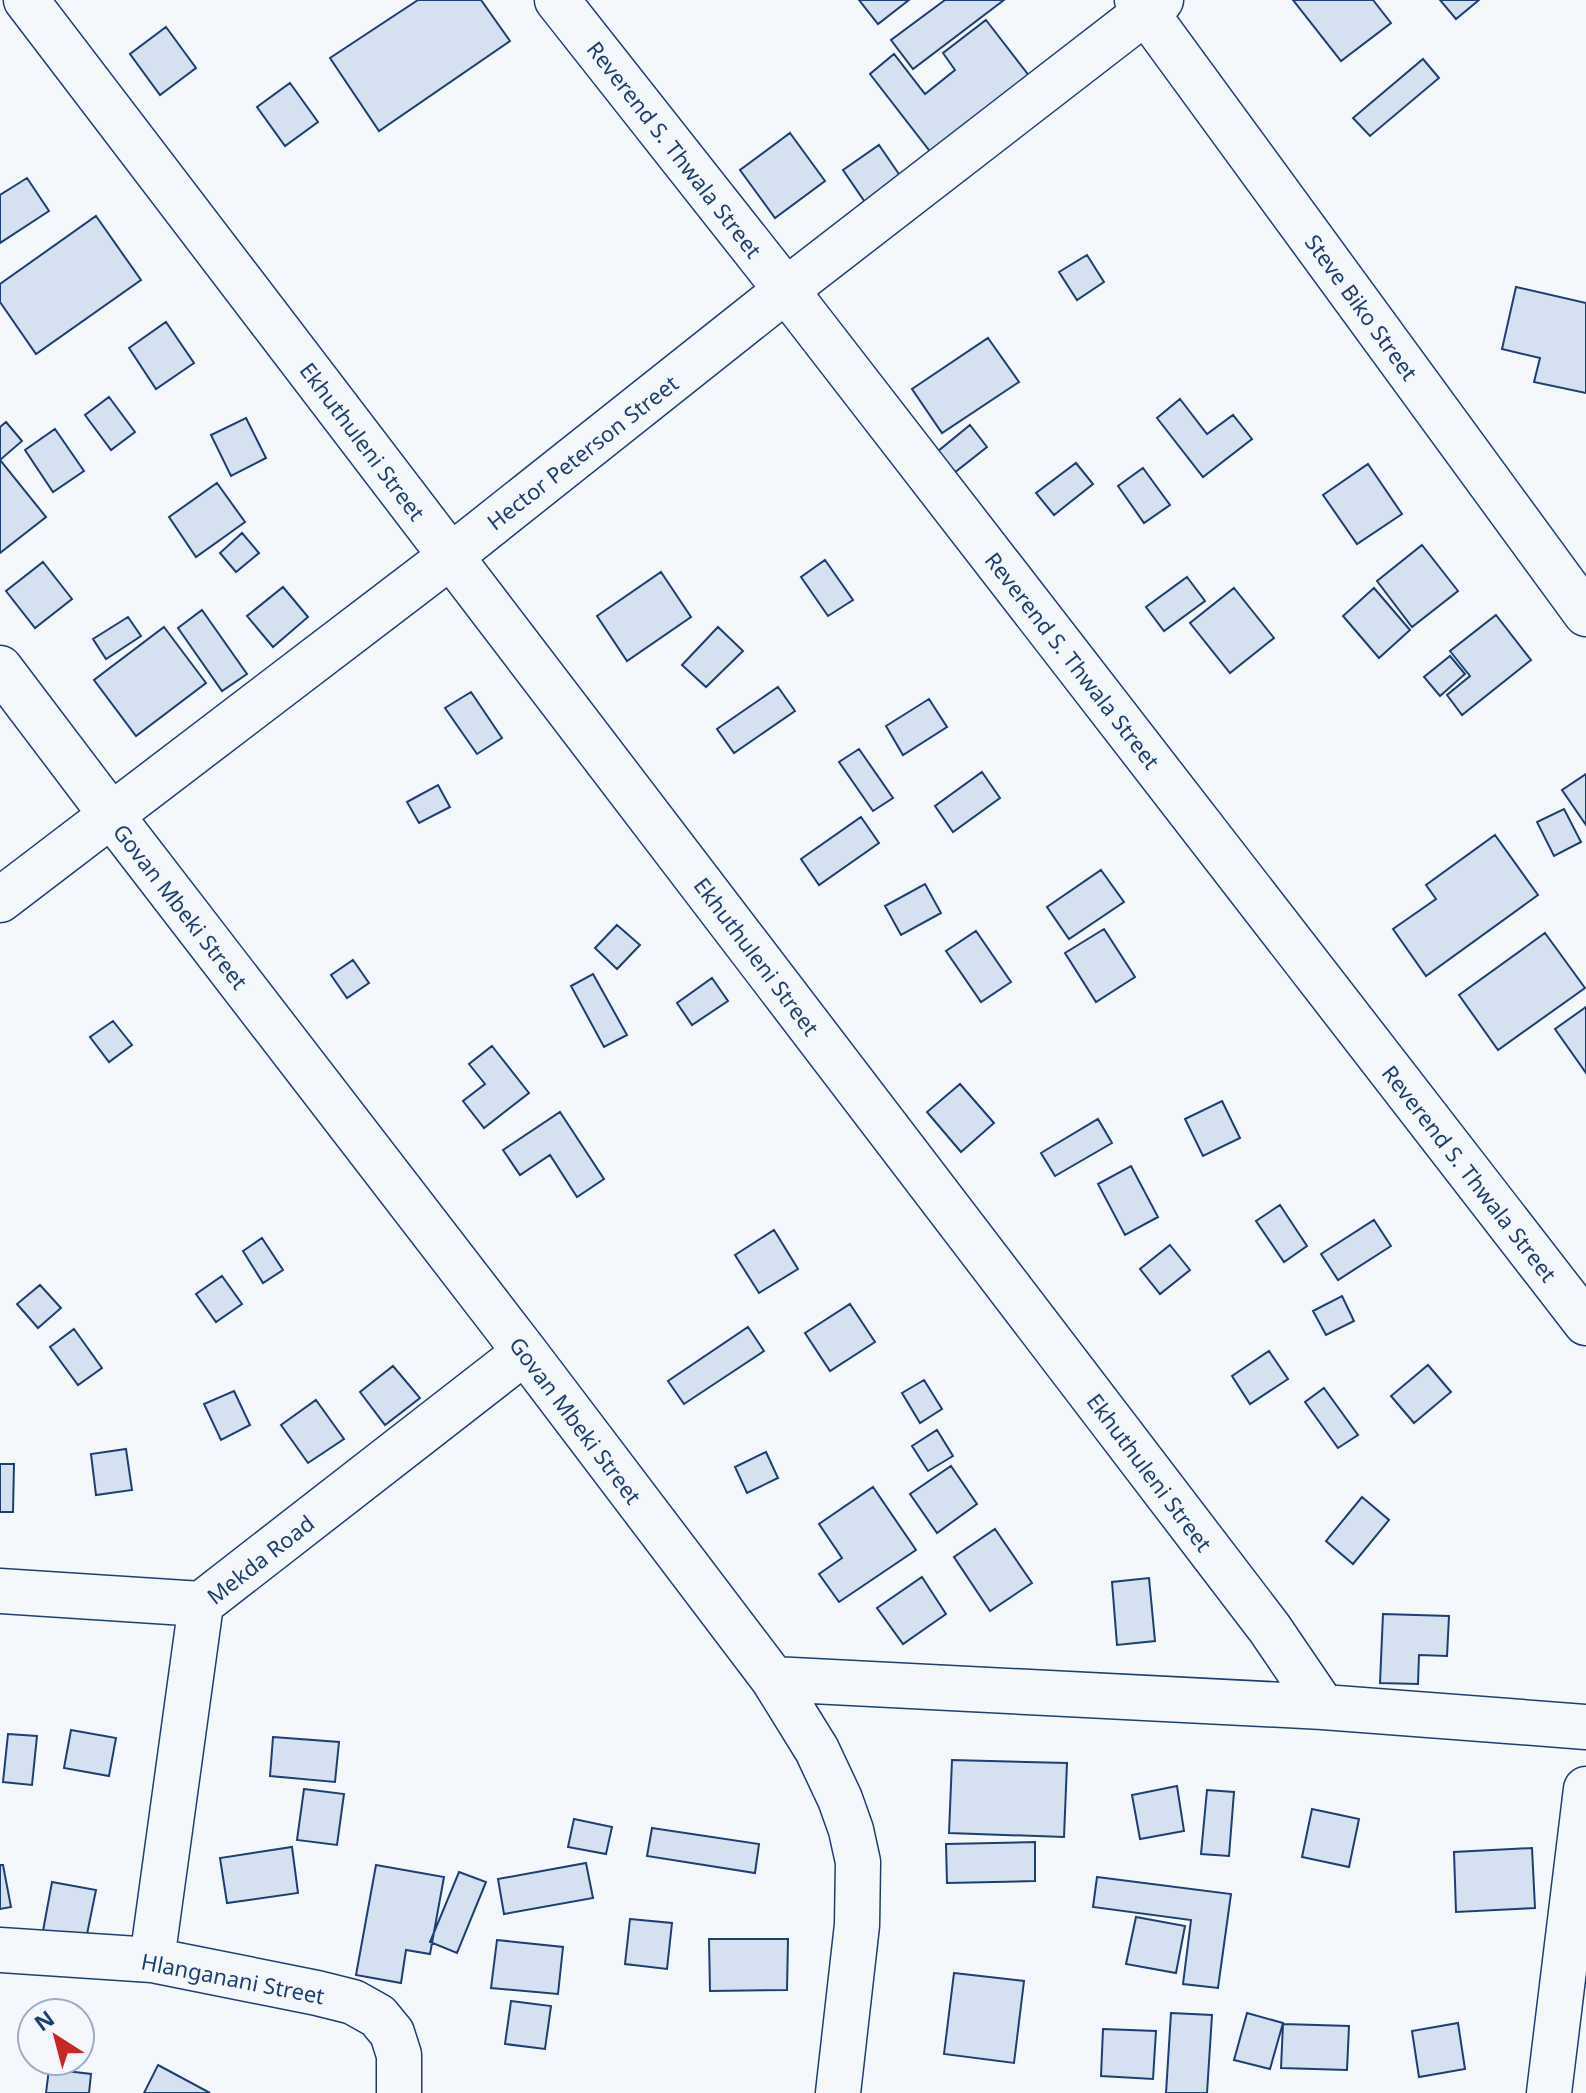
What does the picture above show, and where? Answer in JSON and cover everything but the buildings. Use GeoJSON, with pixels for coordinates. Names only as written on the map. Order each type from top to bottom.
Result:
{"type":"FeatureCollection","features":[{"type":"Feature","properties":{"kind":"street","name":"Ekhuthuleni Street"},"geometry":{"type":"LineString","coordinates":[[26,0],[1270,1629],[1323,1707]]}},
{"type":"Feature","properties":{"kind":"street","name":"Reverend S. Thwala Street"},"geometry":{"type":"LineString","coordinates":[[557,0],[786,290],[1586,1323]]}},
{"type":"Feature","properties":{"kind":"street","name":"Hector Peterson Street"},"geometry":{"type":"LineString","coordinates":[[0,900],[451,556],[1148,4]]}},
{"type":"Feature","properties":{"kind":"street","name":"Steve Biko Street"},"geometry":{"type":"LineString","coordinates":[[1148,4],[1586,614]]}},
{"type":"Feature","properties":{"kind":"street","name":"Govan Mbeki Street"},"geometry":{"type":"LineString","coordinates":[[0,668],[773,1679],[817,1750],[840,1799],[858,1862],[857,1925],[838,2093]]}},
{"type":"Feature","properties":{"kind":"street","name":"Mekda Road"},"geometry":{"type":"LineString","coordinates":[[152,1960],[201,1604],[525,1352]]}},
{"type":"Feature","properties":{"kind":"street"},"geometry":{"type":"LineString","coordinates":[[0,1591],[201,1604]]}},
{"type":"Feature","properties":{"kind":"street"},"geometry":{"type":"LineString","coordinates":[[773,1679],[1323,1707],[1586,1727]]}},
{"type":"Feature","properties":{"kind":"street"},"geometry":{"type":"LineString","coordinates":[[1549,2093],[1570,2040],[1586,1789]]}},
{"type":"Feature","properties":{"kind":"street","name":"Hlanganani Street"},"geometry":{"type":"LineString","coordinates":[[0,1950],[152,1960],[353,2002],[378,2016],[392,2033],[399,2055],[399,2093]]}}]}
